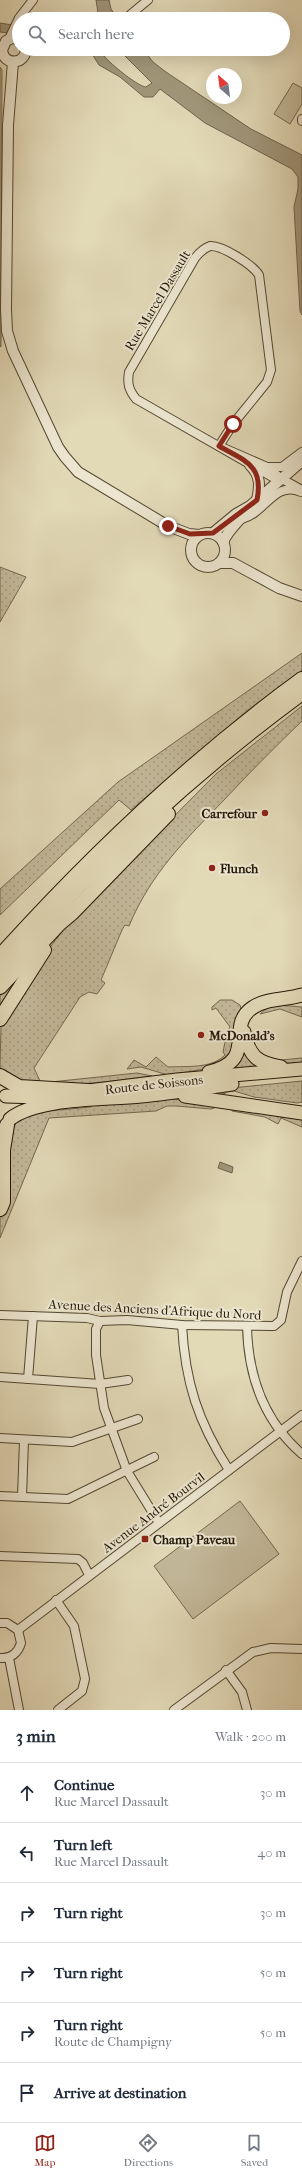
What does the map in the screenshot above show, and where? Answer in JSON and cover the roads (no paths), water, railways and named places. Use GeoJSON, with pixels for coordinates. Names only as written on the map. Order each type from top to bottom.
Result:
{"type":"FeatureCollection","features":[{"type":"Feature","properties":{"kind":"highway"},"geometry":{"type":"LineString","coordinates":[[0,956],[44,908],[156,798],[250,719],[302,679]]}},
{"type":"Feature","properties":{"kind":"highway"},"geometry":{"type":"LineString","coordinates":[[0,973],[64,903],[164,806],[245,737],[302,693]]}},
{"type":"Feature","properties":{"kind":"highway"},"geometry":{"type":"LineString","coordinates":[[0,987],[59,924],[72,913],[176,807],[222,763],[245,737]]}},
{"type":"Feature","properties":{"kind":"highway"},"geometry":{"type":"LineString","coordinates":[[0,941],[28,916],[44,908]]}},
{"type":"Feature","properties":{"kind":"highway"},"geometry":{"type":"LineString","coordinates":[[0,1019],[45,948],[72,913]]}},
{"type":"Feature","properties":{"kind":"highway"},"geometry":{"type":"LineString","coordinates":[[0,1076],[19,1087],[88,1091]]}},
{"type":"Feature","properties":{"kind":"highway"},"geometry":{"type":"LineString","coordinates":[[0,1209],[3,1202],[3,1150],[6,1124]]}},
{"type":"Feature","properties":{"kind":"main road"},"geometry":{"type":"LineString","coordinates":[[177,1080],[228,1066],[239,1049],[241,1024],[251,1008],[262,1003],[302,995]]}},
{"type":"Feature","properties":{"kind":"main road"},"geometry":{"type":"LineString","coordinates":[[283,999],[302,1002]]}},
{"type":"Feature","properties":{"kind":"main road"},"geometry":{"type":"LineString","coordinates":[[247,1013],[244,1032],[247,1046],[254,1057],[267,1064],[300,1071]]}},
{"type":"Feature","properties":{"kind":"main road","name":"Route de Soissons"},"geometry":{"type":"LineString","coordinates":[[3,1094],[27,1098],[177,1080],[300,1071]]}},
{"type":"Feature","properties":{"kind":"main road","name":"Route de Soissons"},"geometry":{"type":"LineString","coordinates":[[6,1124],[18,1113],[36,1106],[141,1096],[300,1071]]}},
{"type":"Feature","properties":{"kind":"main road"},"geometry":{"type":"LineString","coordinates":[[3,1094],[12,1107],[6,1124]]}},
{"type":"Feature","properties":{"kind":"main road"},"geometry":{"type":"LineString","coordinates":[[141,1096],[196,1096],[302,1113]]}},
{"type":"Feature","properties":{"kind":"street"},"geometry":{"type":"LineString","coordinates":[[24,12],[33,0]]}},
{"type":"Feature","properties":{"kind":"street"},"geometry":{"type":"LineString","coordinates":[[133,12],[148,0]]}},
{"type":"Feature","properties":{"kind":"street"},"geometry":{"type":"LineString","coordinates":[[8,40],[2,50],[4,56],[13,62]]}},
{"type":"Feature","properties":{"kind":"street"},"geometry":{"type":"LineString","coordinates":[[13,62],[23,56]]}},
{"type":"Feature","properties":{"kind":"street"},"geometry":{"type":"LineString","coordinates":[[13,62],[8,125],[6,309],[7,331],[13,351],[58,447],[75,468],[168,526],[187,541],[191,547],[193,559],[200,565],[208,567],[222,558]]}},
{"type":"Feature","properties":{"kind":"street","name":"Rue Marcel Dassault"},"geometry":{"type":"LineString","coordinates":[[219,446],[233,424],[267,382],[271,370],[259,275],[254,268],[220,248],[210,246],[200,251],[195,258],[128,372],[127,382],[130,391],[136,400],[274,478],[282,479]]}},
{"type":"Feature","properties":{"kind":"street","name":"Rue Marcel Dassault"},"geometry":{"type":"LineString","coordinates":[[219,446],[267,466],[282,479]]}},
{"type":"Feature","properties":{"kind":"street"},"geometry":{"type":"LineString","coordinates":[[267,466],[282,467],[302,452]]}},
{"type":"Feature","properties":{"kind":"street"},"geometry":{"type":"LineString","coordinates":[[168,526],[189,534],[199,535],[213,533],[236,514],[254,503],[302,461]]}},
{"type":"Feature","properties":{"kind":"street"},"geometry":{"type":"LineString","coordinates":[[222,558],[224,542],[231,528],[242,518],[254,503],[260,482],[256,471],[250,465]]}},
{"type":"Feature","properties":{"kind":"street"},"geometry":{"type":"LineString","coordinates":[[282,479],[302,490]]}},
{"type":"Feature","properties":{"kind":"street"},"geometry":{"type":"LineString","coordinates":[[242,518],[250,517],[281,490],[293,490],[302,493]]}},
{"type":"Feature","properties":{"kind":"street"},"geometry":{"type":"LineString","coordinates":[[213,533],[224,542]]}},
{"type":"Feature","properties":{"kind":"street"},"geometry":{"type":"LineString","coordinates":[[191,547],[194,540],[199,535]]}},
{"type":"Feature","properties":{"kind":"street"},"geometry":{"type":"LineString","coordinates":[[222,558],[279,588],[302,596]]}},
{"type":"Feature","properties":{"kind":"street","name":"Avenue des Anciens d'Afrique du Nord"},"geometry":{"type":"LineString","coordinates":[[0,1315],[88,1318],[100,1321],[127,1320],[182,1325],[277,1325],[282,1317],[287,1292],[302,1261]]}},
{"type":"Feature","properties":{"kind":"street","name":"Avenue des Anciens d'Afrique du Nord"},"geometry":{"type":"LineString","coordinates":[[28,1379],[33,1316]]}},
{"type":"Feature","properties":{"kind":"street"},"geometry":{"type":"LineString","coordinates":[[100,1321],[96,1325],[95,1337],[100,1384],[110,1429],[127,1471],[159,1523]]}},
{"type":"Feature","properties":{"kind":"street"},"geometry":{"type":"LineString","coordinates":[[182,1325],[185,1362],[192,1396],[209,1438],[229,1470]]}},
{"type":"Feature","properties":{"kind":"street"},"geometry":{"type":"LineString","coordinates":[[247,1326],[249,1354],[255,1382],[266,1409],[280,1431],[302,1454]]}},
{"type":"Feature","properties":{"kind":"street"},"geometry":{"type":"LineString","coordinates":[[0,1377],[100,1384],[128,1380]]}},
{"type":"Feature","properties":{"kind":"street","name":"Avenue André Bourvil"},"geometry":{"type":"LineString","coordinates":[[18,1630],[302,1414]]}},
{"type":"Feature","properties":{"kind":"street"},"geometry":{"type":"LineString","coordinates":[[0,1438],[72,1442],[138,1419]]}},
{"type":"Feature","properties":{"kind":"street"},"geometry":{"type":"LineString","coordinates":[[22,1497],[24,1440]]}},
{"type":"Feature","properties":{"kind":"street"},"geometry":{"type":"LineString","coordinates":[[0,1496],[68,1499],[154,1457]]}},
{"type":"Feature","properties":{"kind":"street"},"geometry":{"type":"LineString","coordinates":[[0,1556],[78,1559],[83,1563],[89,1575]]}},
{"type":"Feature","properties":{"kind":"street"},"geometry":{"type":"LineString","coordinates":[[56,1600],[74,1626],[86,1679],[82,1691],[58,1710]]}},
{"type":"Feature","properties":{"kind":"street"},"geometry":{"type":"LineString","coordinates":[[0,1623],[7,1623],[18,1630],[21,1643],[19,1649],[4,1658],[19,1710]]}},
{"type":"Feature","properties":{"kind":"street"},"geometry":{"type":"LineString","coordinates":[[177,1709],[248,1654],[258,1650],[271,1648],[302,1649],[302,1652]]}},
{"type":"Feature","properties":{"kind":"street"},"geometry":{"type":"LineString","coordinates":[[226,1670],[242,1692],[247,1710]]}},
{"type":"Feature","properties":{"kind":"place","name":"Carrefour"},"geometry":{"type":"Point","coordinates":[265,813]}},
{"type":"Feature","properties":{"kind":"place","name":"Flunch"},"geometry":{"type":"Point","coordinates":[212,868]}},
{"type":"Feature","properties":{"kind":"place","name":"McDonald's"},"geometry":{"type":"Point","coordinates":[201,1035]}},
{"type":"Feature","properties":{"kind":"place","name":"Champ Paveau"},"geometry":{"type":"Point","coordinates":[145,1539]}}]}
